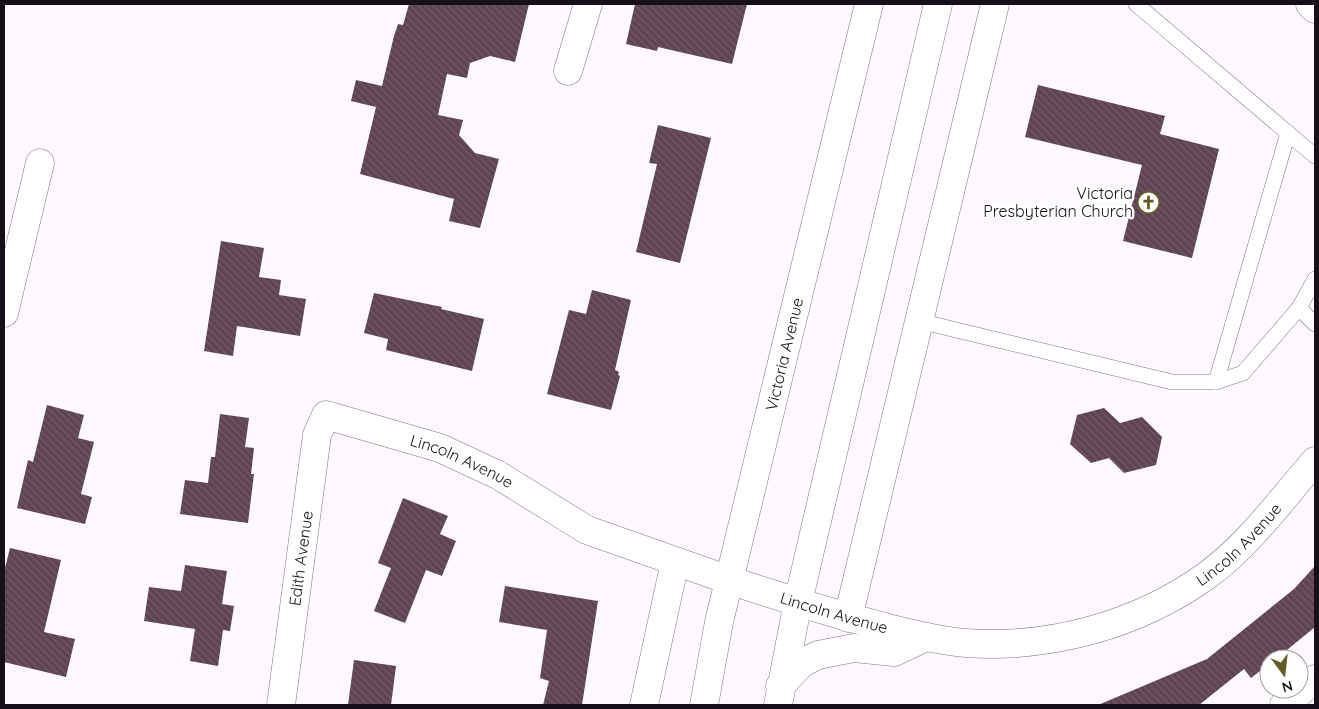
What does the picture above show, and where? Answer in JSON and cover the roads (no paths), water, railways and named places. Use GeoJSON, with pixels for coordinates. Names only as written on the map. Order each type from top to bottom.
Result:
{"type":"FeatureCollection","features":[{"type":"Feature","properties":{"kind":"street"},"geometry":{"type":"LineString","coordinates":[[568,71],[588,4]]}},
{"type":"Feature","properties":{"kind":"street"},"geometry":{"type":"LineString","coordinates":[[779,696],[798,602],[938,4]]}},
{"type":"Feature","properties":{"kind":"street"},"geometry":{"type":"LineString","coordinates":[[848,618],[995,4]]}},
{"type":"Feature","properties":{"kind":"street"},"geometry":{"type":"LineString","coordinates":[[1310,4],[1315,9]]}},
{"type":"Feature","properties":{"kind":"street","name":"Victoria Avenue"},"geometry":{"type":"LineString","coordinates":[[704,705],[729,580],[863,8]]}},
{"type":"Feature","properties":{"kind":"street"},"geometry":{"type":"LineString","coordinates":[[4,313],[40,163]]}},
{"type":"Feature","properties":{"kind":"street","name":"Lincoln Avenue"},"geometry":{"type":"LineString","coordinates":[[326,415],[440,448],[498,475],[587,530],[675,562],[848,618],[926,637],[966,643],[1010,644],[1048,640],[1085,632],[1127,618],[1166,600],[1206,576],[1244,542],[1315,461]]}},
{"type":"Feature","properties":{"kind":"street","name":"Edith Avenue"},"geometry":{"type":"LineString","coordinates":[[281,705],[317,435],[326,415]]}},
{"type":"Feature","properties":{"kind":"street"},"geometry":{"type":"LineString","coordinates":[[644,705],[675,562]]}},
{"type":"Feature","properties":{"kind":"street"},"geometry":{"type":"LineString","coordinates":[[779,696],[802,664],[818,655],[854,648],[894,652],[926,637]]}},
{"type":"Feature","properties":{"kind":"street"},"geometry":{"type":"LineString","coordinates":[[1284,705],[1315,679]]}},
{"type":"Feature","properties":{"kind":"lane"},"geometry":{"type":"LineString","coordinates":[[1136,4],[1315,156]]}},
{"type":"Feature","properties":{"kind":"lane"},"geometry":{"type":"LineString","coordinates":[[1216,382],[1288,133]]}},
{"type":"Feature","properties":{"kind":"lane"},"geometry":{"type":"LineString","coordinates":[[919,321],[1172,382],[1216,382],[1243,373],[1298,308],[1315,279]]}},
{"type":"Feature","properties":{"kind":"lane"},"geometry":{"type":"LineString","coordinates":[[1298,308],[1315,324]]}},
{"type":"Feature","properties":{"kind":"place","name":"Victoria Presbyterian Church"},"geometry":{"type":"Point","coordinates":[1149,202]}}]}
